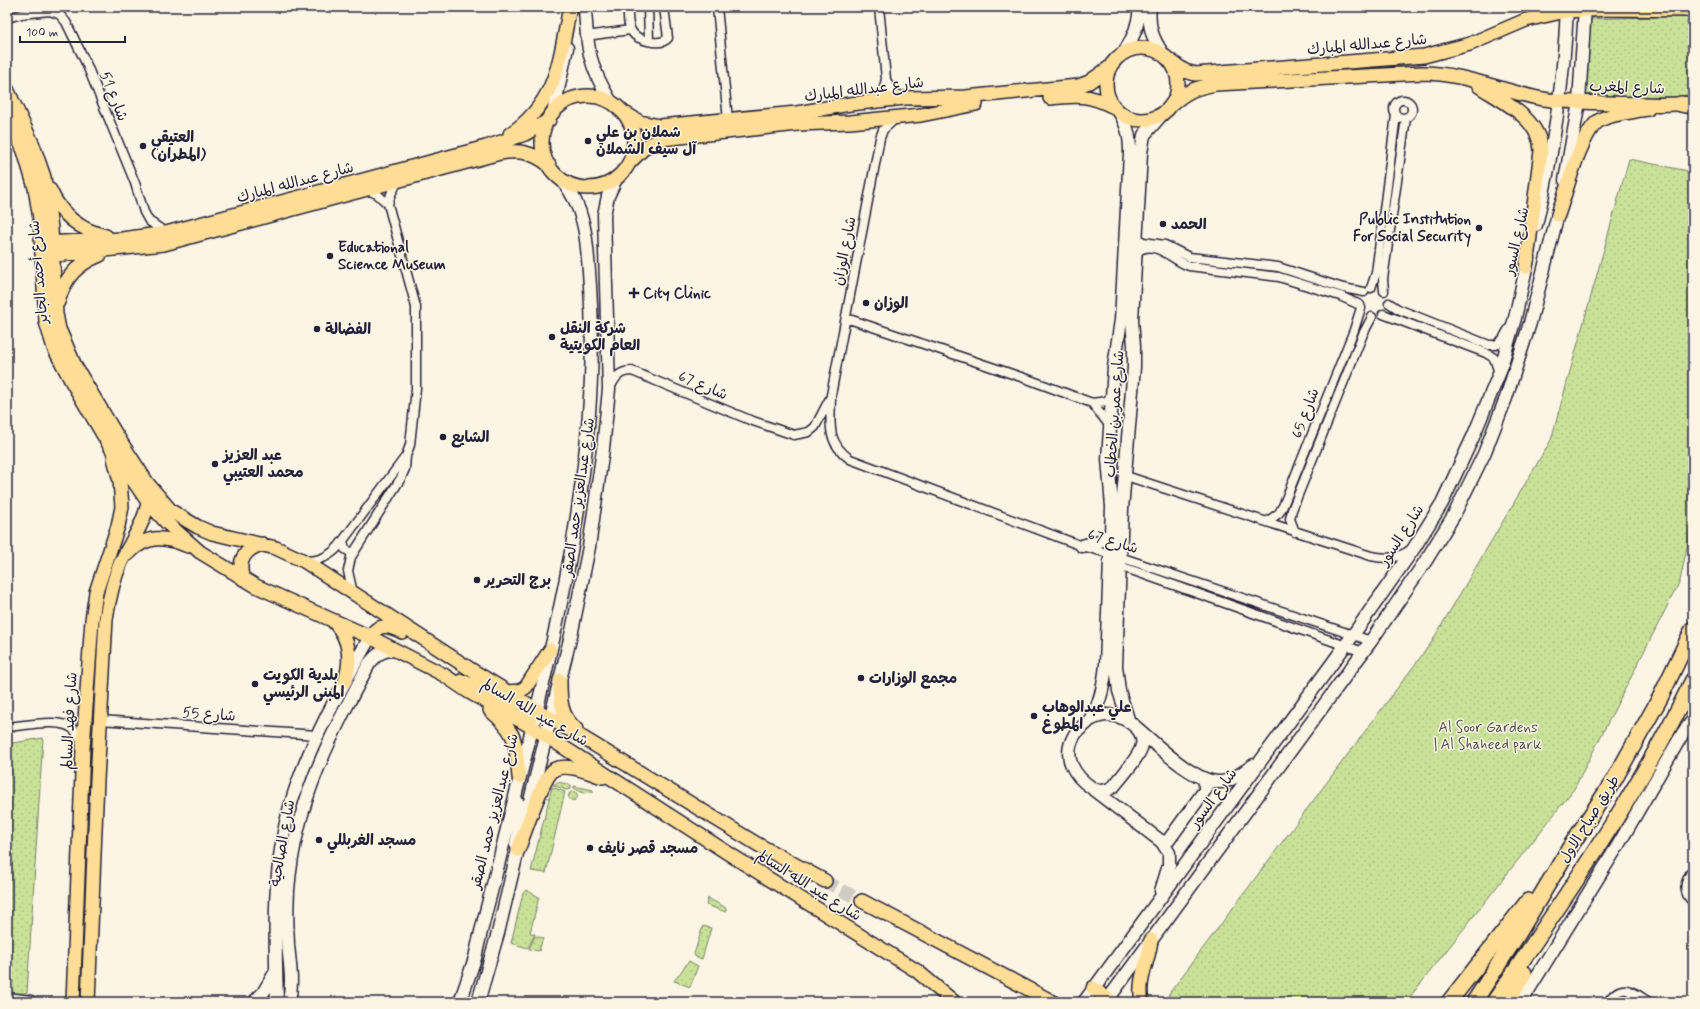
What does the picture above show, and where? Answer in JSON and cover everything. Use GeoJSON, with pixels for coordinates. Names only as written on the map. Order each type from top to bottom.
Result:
{"type":"FeatureCollection","features":[{"type":"Feature","properties":{"kind":"highway","name":"طريق صباح الاول"},"geometry":{"type":"LineString","coordinates":[[1474,1002],[1518,934],[1572,844],[1614,780],[1660,698],[1693,629]]}},
{"type":"Feature","properties":{"kind":"highway","name":"طريق صباح الاول"},"geometry":{"type":"LineString","coordinates":[[1494,1002],[1566,895],[1642,777],[1693,680]]}},
{"type":"Feature","properties":{"kind":"highway"},"geometry":{"type":"LineString","coordinates":[[1448,1002],[1572,844]]}},
{"type":"Feature","properties":{"kind":"highway"},"geometry":{"type":"LineString","coordinates":[[1508,1002],[1566,895]]}},
{"type":"Feature","properties":{"kind":"main road"},"geometry":{"type":"LineString","coordinates":[[569,10],[565,66],[543,140],[544,151],[549,165],[562,180],[580,187],[592,188],[603,186],[616,179],[629,163],[633,151],[634,138],[629,121],[616,106],[594,73],[588,51],[585,7]]}},
{"type":"Feature","properties":{"kind":"main road"},"geometry":{"type":"LineString","coordinates":[[1125,51],[1134,35],[1140,18],[1140,7]]}},
{"type":"Feature","properties":{"kind":"main road"},"geometry":{"type":"LineString","coordinates":[[1150,7],[1150,29],[1155,42],[1166,56],[1175,69],[1178,82],[1176,94],[1167,109],[1153,118],[1141,120],[1130,118],[1117,110],[1108,98],[1105,88],[1106,77],[1110,67],[1117,57],[1125,51],[1134,48],[1146,47],[1166,56]]}},
{"type":"Feature","properties":{"kind":"main road"},"geometry":{"type":"LineString","coordinates":[[1501,30],[1534,7]]}},
{"type":"Feature","properties":{"kind":"main road"},"geometry":{"type":"LineString","coordinates":[[1669,7],[1688,10]]}},
{"type":"Feature","properties":{"kind":"main road"},"geometry":{"type":"LineString","coordinates":[[1093,988],[1109,1001],[1151,940],[1371,641],[1425,562],[1454,515],[1484,454],[1506,398],[1530,323],[1558,215],[1579,102],[1585,8]]}},
{"type":"Feature","properties":{"kind":"main road"},"geometry":{"type":"LineString","coordinates":[[1566,9],[1688,10]]}},
{"type":"Feature","properties":{"kind":"main road","name":"شارع عبدالله المبارك"},"geometry":{"type":"LineString","coordinates":[[1166,56],[1185,71],[1196,74],[1424,56],[1470,44],[1533,18],[1566,9]]}},
{"type":"Feature","properties":{"kind":"main road","name":"شارع السور"},"geometry":{"type":"LineString","coordinates":[[1084,1002],[1353,635],[1414,548],[1442,503],[1474,438],[1499,374],[1515,318],[1550,163],[1560,101],[1566,9]]}},
{"type":"Feature","properties":{"kind":"main road"},"geometry":{"type":"LineString","coordinates":[[486,147],[521,126],[536,113],[543,102],[557,68],[569,10]]}},
{"type":"Feature","properties":{"kind":"main road","name":"شارع عبدالله المبارك"},"geometry":{"type":"LineString","coordinates":[[616,106],[640,122],[654,126],[798,113],[874,101],[925,96],[966,97],[1078,86],[1089,82],[1110,67]]}},
{"type":"Feature","properties":{"kind":"main road","name":"شارع عبدالله المبارك"},"geometry":{"type":"LineString","coordinates":[[1167,109],[1185,93],[1195,88],[1216,84],[1422,73],[1442,73],[1465,78],[1523,95],[1560,101]]}},
{"type":"Feature","properties":{"kind":"main road"},"geometry":{"type":"LineString","coordinates":[[1465,78],[1503,102],[1528,121],[1535,129],[1540,141],[1541,151],[1526,267]]}},
{"type":"Feature","properties":{"kind":"main road","name":"شارع أحمد الجابر"},"geometry":{"type":"LineString","coordinates":[[7,89],[33,145],[44,177],[48,249],[56,314],[62,338],[75,366],[148,484]]}},
{"type":"Feature","properties":{"kind":"main road","name":"شارع عبدالله المبارك"},"geometry":{"type":"LineString","coordinates":[[629,163],[645,147],[662,139],[798,124],[896,118],[927,114],[966,105],[1080,95],[1101,100],[1117,110]]}},
{"type":"Feature","properties":{"kind":"main road"},"geometry":{"type":"LineString","coordinates":[[925,96],[930,100],[931,106],[927,114]]}},
{"type":"Feature","properties":{"kind":"main road"},"geometry":{"type":"LineString","coordinates":[[551,116],[568,102],[581,97],[598,98],[616,106]]}},
{"type":"Feature","properties":{"kind":"main road","name":"شارع المغرب"},"geometry":{"type":"LineString","coordinates":[[1560,101],[1684,105]]}},
{"type":"Feature","properties":{"kind":"main road"},"geometry":{"type":"LineString","coordinates":[[1558,215],[1583,143],[1592,126],[1604,118],[1684,105]]}},
{"type":"Feature","properties":{"kind":"main road"},"geometry":{"type":"LineString","coordinates":[[838,106],[834,114],[839,122]]}},
{"type":"Feature","properties":{"kind":"main road","name":"شارع عمر بن الخطاب"},"geometry":{"type":"LineString","coordinates":[[1090,720],[1101,691],[1106,665],[1126,476],[1134,366],[1132,320],[1144,135],[1167,109]]}},
{"type":"Feature","properties":{"kind":"main road","name":"شارع عمر بن الخطاب"},"geometry":{"type":"LineString","coordinates":[[1117,110],[1127,125],[1130,134],[1130,153],[1121,320],[1114,367],[1108,459],[1112,507],[1112,532],[1116,560],[1116,666],[1119,692],[1133,725]]}},
{"type":"Feature","properties":{"kind":"main road","name":"شارع أحمد الجابر"},"geometry":{"type":"LineString","coordinates":[[7,114],[24,151],[33,178],[48,249],[45,313],[52,341],[68,376],[111,448]]}},
{"type":"Feature","properties":{"kind":"main road","name":"شارع عبدالله المبارك"},"geometry":{"type":"LineString","coordinates":[[120,244],[486,147],[525,134],[551,116]]}},
{"type":"Feature","properties":{"kind":"main road","name":"شارع عبدالله المبارك"},"geometry":{"type":"LineString","coordinates":[[48,249],[120,244],[164,244],[512,151],[532,154],[549,165]]}},
{"type":"Feature","properties":{"kind":"main road"},"geometry":{"type":"LineString","coordinates":[[44,177],[57,203],[71,220],[93,233],[120,244]]}},
{"type":"Feature","properties":{"kind":"main road","name":"شارع عبدالعزيز حمد الصقر"},"geometry":{"type":"LineString","coordinates":[[478,1002],[510,884],[560,680],[589,547],[609,389],[604,215],[608,196],[616,179]]}},
{"type":"Feature","properties":{"kind":"main road","name":"شارع عبدالعزيز حمد الصقر"},"geometry":{"type":"LineString","coordinates":[[460,1002],[475,958],[550,650],[583,471],[591,380],[591,301],[584,226],[574,195],[562,180]]}},
{"type":"Feature","properties":{"kind":"main road"},"geometry":{"type":"LineString","coordinates":[[56,314],[61,291],[72,272],[88,260],[120,244]]}},
{"type":"Feature","properties":{"kind":"main road"},"geometry":{"type":"LineString","coordinates":[[1114,367],[1119,360],[1132,363],[1134,366]]}},
{"type":"Feature","properties":{"kind":"main road","name":"شارع عبد الله السالم"},"geometry":{"type":"LineString","coordinates":[[111,448],[148,502],[166,522],[200,552],[244,579],[286,600],[370,636],[452,681],[469,692],[534,718],[548,726],[603,750],[757,844],[825,881]]}},
{"type":"Feature","properties":{"kind":"main road","name":"شارع فهد السالم"},"geometry":{"type":"LineString","coordinates":[[73,1002],[84,748],[94,602],[118,526],[122,507],[121,491],[111,448]]}},
{"type":"Feature","properties":{"kind":"main road"},"geometry":{"type":"LineString","coordinates":[[1108,459],[1114,465],[1118,466],[1125,462],[1127,458]]}},
{"type":"Feature","properties":{"kind":"main road","name":"شارع عبد الله السالم"},"geometry":{"type":"LineString","coordinates":[[148,484],[160,501],[170,511],[198,527],[212,533],[276,548],[304,561],[470,670],[507,692],[534,718],[548,726],[619,782],[734,857],[917,971],[954,1002]]}},
{"type":"Feature","properties":{"kind":"main road","name":"شارع فهد السالم"},"geometry":{"type":"LineString","coordinates":[[88,1002],[100,720],[108,604],[113,583],[121,563],[145,514],[148,502],[148,484]]}},
{"type":"Feature","properties":{"kind":"main road"},"geometry":{"type":"LineString","coordinates":[[118,526],[125,521],[130,522],[134,526],[135,534]]}},
{"type":"Feature","properties":{"kind":"main road"},"geometry":{"type":"LineString","coordinates":[[1082,546],[1103,540],[1112,532]]}},
{"type":"Feature","properties":{"kind":"main road"},"geometry":{"type":"LineString","coordinates":[[121,563],[133,549],[141,543],[157,538],[179,542],[200,552]]}},
{"type":"Feature","properties":{"kind":"main road"},"geometry":{"type":"LineString","coordinates":[[244,579],[241,572],[243,557],[254,546],[262,544]]}},
{"type":"Feature","properties":{"kind":"main road"},"geometry":{"type":"LineString","coordinates":[[330,618],[342,632],[348,649],[349,667],[345,681]]}},
{"type":"Feature","properties":{"kind":"main road"},"geometry":{"type":"LineString","coordinates":[[370,636],[378,627],[387,625],[419,640],[470,670]]}},
{"type":"Feature","properties":{"kind":"main road","name":"شارع الصالحية"},"geometry":{"type":"LineString","coordinates":[[277,1002],[274,946],[278,881],[284,832],[291,804],[317,735],[370,636]]}},
{"type":"Feature","properties":{"kind":"main road","name":"شارع الصالحية"},"geometry":{"type":"LineString","coordinates":[[290,1002],[292,982],[288,938],[288,892],[296,834],[309,789],[329,740],[369,664],[376,655],[385,650],[395,650]]}},
{"type":"Feature","properties":{"kind":"main road"},"geometry":{"type":"LineString","coordinates":[[507,692],[520,691],[528,685],[550,650]]}},
{"type":"Feature","properties":{"kind":"main road"},"geometry":{"type":"LineString","coordinates":[[560,680],[561,705],[566,718],[574,727],[603,750]]}},
{"type":"Feature","properties":{"kind":"main road"},"geometry":{"type":"LineString","coordinates":[[452,681],[465,682],[478,687],[534,718]]}},
{"type":"Feature","properties":{"kind":"main road"},"geometry":{"type":"LineString","coordinates":[[1101,691],[1110,694],[1119,692]]}},
{"type":"Feature","properties":{"kind":"main road"},"geometry":{"type":"LineString","coordinates":[[469,692],[510,730],[514,738],[519,777]]}},
{"type":"Feature","properties":{"kind":"main road"},"geometry":{"type":"LineString","coordinates":[[1159,899],[1169,865],[1169,853],[1162,842],[1081,780],[1072,769],[1070,747],[1074,736],[1081,726],[1090,720],[1109,715],[1133,725],[1185,766],[1205,779],[1222,782],[1235,778],[1260,761]]}},
{"type":"Feature","properties":{"kind":"main road"},"geometry":{"type":"LineString","coordinates":[[1521,1002],[1617,847],[1683,733],[1693,720]]}},
{"type":"Feature","properties":{"kind":"main road"},"geometry":{"type":"LineString","coordinates":[[1094,790],[1102,791],[1114,786],[1139,752],[1142,744],[1142,736],[1133,725]]}},
{"type":"Feature","properties":{"kind":"main road"},"geometry":{"type":"LineString","coordinates":[[548,726],[614,764],[642,773]]}},
{"type":"Feature","properties":{"kind":"main road"},"geometry":{"type":"LineString","coordinates":[[309,789],[322,744],[321,739],[317,735]]}},
{"type":"Feature","properties":{"kind":"main road"},"geometry":{"type":"LineString","coordinates":[[518,850],[545,780],[555,769],[570,768],[619,782]]}},
{"type":"Feature","properties":{"kind":"main road"},"geometry":{"type":"LineString","coordinates":[[1162,842],[1168,841],[1204,790],[1205,779]]}},
{"type":"Feature","properties":{"kind":"main road"},"geometry":{"type":"LineString","coordinates":[[510,884],[510,868],[523,811],[520,805],[513,802]]}},
{"type":"Feature","properties":{"kind":"main road","name":"شارع عبد الله السالم"},"geometry":{"type":"LineString","coordinates":[[862,901],[1053,1002]]}},
{"type":"Feature","properties":{"kind":"main road"},"geometry":{"type":"LineString","coordinates":[[1142,1002],[1140,983],[1150,950],[1151,940]]}},
{"type":"Feature","properties":{"kind":"main road"},"geometry":{"type":"LineString","coordinates":[[254,1002],[263,994],[276,970]]}},
{"type":"Feature","properties":{"kind":"main road"},"geometry":{"type":"LineString","coordinates":[[292,982],[298,1002]]}},
{"type":"Feature","properties":{"kind":"main road"},"geometry":{"type":"LineString","coordinates":[[466,988],[467,1002]]}},
{"type":"Feature","properties":{"kind":"main road"},"geometry":{"type":"LineString","coordinates":[[7,999],[31,1002]]}},
{"type":"Feature","properties":{"kind":"street"},"geometry":{"type":"LineString","coordinates":[[628,7],[630,30],[635,36],[654,42],[668,38],[664,7]]}},
{"type":"Feature","properties":{"kind":"street"},"geometry":{"type":"LineString","coordinates":[[648,7],[649,41]]}},
{"type":"Feature","properties":{"kind":"street"},"geometry":{"type":"LineString","coordinates":[[717,7],[728,120]]}},
{"type":"Feature","properties":{"kind":"street"},"geometry":{"type":"LineString","coordinates":[[874,101],[883,92],[886,79],[879,7]]}},
{"type":"Feature","properties":{"kind":"street","name":"شارع 51"},"geometry":{"type":"LineString","coordinates":[[7,18],[22,14],[49,11],[57,13],[66,22],[89,70],[135,183],[144,212],[149,221],[166,233]]}},
{"type":"Feature","properties":{"kind":"street"},"geometry":{"type":"LineString","coordinates":[[586,36],[630,30]]}},
{"type":"Feature","properties":{"kind":"street"},"geometry":{"type":"LineString","coordinates":[[886,79],[892,91],[904,98]]}},
{"type":"Feature","properties":{"kind":"street"},"geometry":{"type":"LineString","coordinates":[[1360,306],[1360,298],[1367,290],[1376,274],[1396,115],[1394,109],[1395,104],[1405,100],[1410,104],[1412,109],[1410,115],[1406,118],[1384,275],[1384,291],[1388,297],[1389,303],[1383,314]]}},
{"type":"Feature","properties":{"kind":"street"},"geometry":{"type":"LineString","coordinates":[[1396,115],[1400,118],[1406,118]]}},
{"type":"Feature","properties":{"kind":"street","name":"شارع الوزان"},"geometry":{"type":"LineString","coordinates":[[850,459],[840,452],[830,431],[832,395],[880,138],[883,130],[896,118]]}},
{"type":"Feature","properties":{"kind":"street"},"geometry":{"type":"LineString","coordinates":[[388,204],[398,181]]}},
{"type":"Feature","properties":{"kind":"street"},"geometry":{"type":"LineString","coordinates":[[353,593],[349,577],[348,564],[401,478],[405,469],[406,456],[410,445],[416,388],[416,307],[388,204],[377,194],[367,190]]}},
{"type":"Feature","properties":{"kind":"street"},"geometry":{"type":"LineString","coordinates":[[1137,237],[1142,242],[1165,245],[1189,257],[1278,267],[1343,288],[1367,290],[1375,288],[1384,291]]}},
{"type":"Feature","properties":{"kind":"street"},"geometry":{"type":"LineString","coordinates":[[1136,252],[1142,248],[1158,249],[1168,253],[1189,266],[1279,277],[1340,296],[1360,306],[1365,314],[1372,316],[1383,314],[1486,353],[1494,358],[1499,374]]}},
{"type":"Feature","properties":{"kind":"street"},"geometry":{"type":"LineString","coordinates":[[1389,303],[1398,309],[1489,344],[1496,345],[1503,339],[1515,318]]}},
{"type":"Feature","properties":{"kind":"street","name":"شارع 65"},"geometry":{"type":"LineString","coordinates":[[1266,522],[1279,513],[1283,506],[1360,306]]}},
{"type":"Feature","properties":{"kind":"street","name":"شارع 65"},"geometry":{"type":"LineString","coordinates":[[1295,532],[1290,519],[1292,510],[1363,334],[1372,316]]}},
{"type":"Feature","properties":{"kind":"street"},"geometry":{"type":"LineString","coordinates":[[846,318],[1030,380],[1092,403],[1107,400],[1113,391]]}},
{"type":"Feature","properties":{"kind":"street","name":"شارع 67"},"geometry":{"type":"LineString","coordinates":[[609,389],[618,374],[624,371],[632,370],[750,420],[794,434]]}},
{"type":"Feature","properties":{"kind":"street","name":"شارع الوزان"},"geometry":{"type":"LineString","coordinates":[[794,434],[809,432],[815,427],[832,395]]}},
{"type":"Feature","properties":{"kind":"street"},"geometry":{"type":"LineString","coordinates":[[1092,403],[1110,427]]}},
{"type":"Feature","properties":{"kind":"street"},"geometry":{"type":"LineString","coordinates":[[304,561],[312,561],[327,557],[343,541],[406,456]]}},
{"type":"Feature","properties":{"kind":"street","name":"شارع 67"},"geometry":{"type":"LineString","coordinates":[[850,459],[1363,652]]}},
{"type":"Feature","properties":{"kind":"street"},"geometry":{"type":"LineString","coordinates":[[1126,476],[1295,532],[1381,558],[1401,556],[1414,548]]}},
{"type":"Feature","properties":{"kind":"street"},"geometry":{"type":"LineString","coordinates":[[343,541],[345,549],[350,552],[355,551]]}},
{"type":"Feature","properties":{"kind":"street","name":"شارع 67"},"geometry":{"type":"LineString","coordinates":[[1116,560],[1371,641]]}},
{"type":"Feature","properties":{"kind":"street","name":"شارع 55"},"geometry":{"type":"LineString","coordinates":[[100,720],[317,735]]}},
{"type":"Feature","properties":{"kind":"street"},"geometry":{"type":"LineString","coordinates":[[7,728],[62,723],[76,732],[84,748]]}},
{"type":"Feature","properties":{"kind":"street"},"geometry":{"type":"LineString","coordinates":[[1693,869],[1684,889],[1686,895],[1693,902]]}},
{"type":"Feature","properties":{"kind":"street"},"geometry":{"type":"LineString","coordinates":[[1608,1002],[1616,991],[1623,989],[1635,993],[1649,1002]]}},
{"type":"Feature","properties":{"kind":"green space"},"geometry":{"type":"Polygon","coordinates":[[[1693,16],[1693,97],[1583,97],[1588,19],[1693,16]]]}},
{"type":"Feature","properties":{"kind":"green space","name":"Al Soor Gardens | Al Shaheed park"},"geometry":{"type":"Polygon","coordinates":[[[1629,159],[1693,172],[1693,519],[1680,581],[1574,789],[1406,1002],[1176,1002],[1168,995],[1431,643],[1551,440],[1629,159]]]}},
{"type":"Feature","properties":{"kind":"green space"},"geometry":{"type":"Polygon","coordinates":[[[43,738],[27,993],[7,993],[7,744],[43,738]]]}},
{"type":"Feature","properties":{"kind":"green space"},"geometry":{"type":"Polygon","coordinates":[[[558,782],[571,785],[571,789],[566,790],[553,785],[558,782]]]}},
{"type":"Feature","properties":{"kind":"green space"},"geometry":{"type":"Polygon","coordinates":[[[574,786],[593,790],[593,792],[583,793],[574,788],[574,786]]]}},
{"type":"Feature","properties":{"kind":"green space"},"geometry":{"type":"Polygon","coordinates":[[[552,787],[565,792],[546,873],[531,871],[552,787]]]}},
{"type":"Feature","properties":{"kind":"green space"},"geometry":{"type":"Polygon","coordinates":[[[571,792],[575,792],[577,796],[575,800],[571,800],[569,798],[569,794],[571,792]]]}},
{"type":"Feature","properties":{"kind":"green space"},"geometry":{"type":"Polygon","coordinates":[[[526,890],[539,897],[530,933],[535,934],[528,948],[511,943],[523,893],[526,890]]]}},
{"type":"Feature","properties":{"kind":"green space"},"geometry":{"type":"Polygon","coordinates":[[[708,898],[726,908],[726,912],[706,905],[708,898]]]}},
{"type":"Feature","properties":{"kind":"green space"},"geometry":{"type":"Polygon","coordinates":[[[703,926],[711,928],[702,959],[696,957],[694,954],[703,926]]]}},
{"type":"Feature","properties":{"kind":"green space"},"geometry":{"type":"Polygon","coordinates":[[[535,936],[543,938],[539,951],[529,949],[535,936]]]}},
{"type":"Feature","properties":{"kind":"green space"},"geometry":{"type":"Polygon","coordinates":[[[689,961],[698,966],[690,987],[674,981],[689,961]]]}},
{"type":"Feature","properties":{"kind":"tunnel"},"geometry":{"type":"LineString","coordinates":[[825,881],[862,901]]}},
{"type":"Feature","properties":{"kind":"place","name":"شملان بن علي آل سيف الشملان"},"geometry":{"type":"Point","coordinates":[588,141]}},
{"type":"Feature","properties":{"kind":"place","name":"العتيقي (المطران)"},"geometry":{"type":"Point","coordinates":[143,146]}},
{"type":"Feature","properties":{"kind":"place","name":"الحمد"},"geometry":{"type":"Point","coordinates":[1163,224]}},
{"type":"Feature","properties":{"kind":"place","name":"Public Institution For Social Security"},"geometry":{"type":"Point","coordinates":[1479,228]}},
{"type":"Feature","properties":{"kind":"place","name":"Educational Science Museum"},"geometry":{"type":"Point","coordinates":[330,256]}},
{"type":"Feature","properties":{"kind":"place","name":"City Clinic"},"geometry":{"type":"Point","coordinates":[634,293]}},
{"type":"Feature","properties":{"kind":"place","name":"الوزان"},"geometry":{"type":"Point","coordinates":[866,303]}},
{"type":"Feature","properties":{"kind":"place","name":"الفضالة"},"geometry":{"type":"Point","coordinates":[317,329]}},
{"type":"Feature","properties":{"kind":"place","name":"شركة النقل العام الكويتية"},"geometry":{"type":"Point","coordinates":[552,337]}},
{"type":"Feature","properties":{"kind":"place","name":"الشايع"},"geometry":{"type":"Point","coordinates":[443,437]}},
{"type":"Feature","properties":{"kind":"place","name":"عبد العزيز محمد العتيبي"},"geometry":{"type":"Point","coordinates":[215,464]}},
{"type":"Feature","properties":{"kind":"place","name":"برج التحرير"},"geometry":{"type":"Point","coordinates":[477,580]}},
{"type":"Feature","properties":{"kind":"place","name":"مجمع الوزارات"},"geometry":{"type":"Point","coordinates":[861,678]}},
{"type":"Feature","properties":{"kind":"place","name":"بلدية الكويت المبنى الرئيسي"},"geometry":{"type":"Point","coordinates":[255,684]}},
{"type":"Feature","properties":{"kind":"place","name":"علي عبدالوهاب المطوع"},"geometry":{"type":"Point","coordinates":[1034,716]}},
{"type":"Feature","properties":{"kind":"place","name":"مسجد الغربللي"},"geometry":{"type":"Point","coordinates":[319,840]}},
{"type":"Feature","properties":{"kind":"place","name":"مسجد قصر نايف"},"geometry":{"type":"Point","coordinates":[590,848]}}]}
